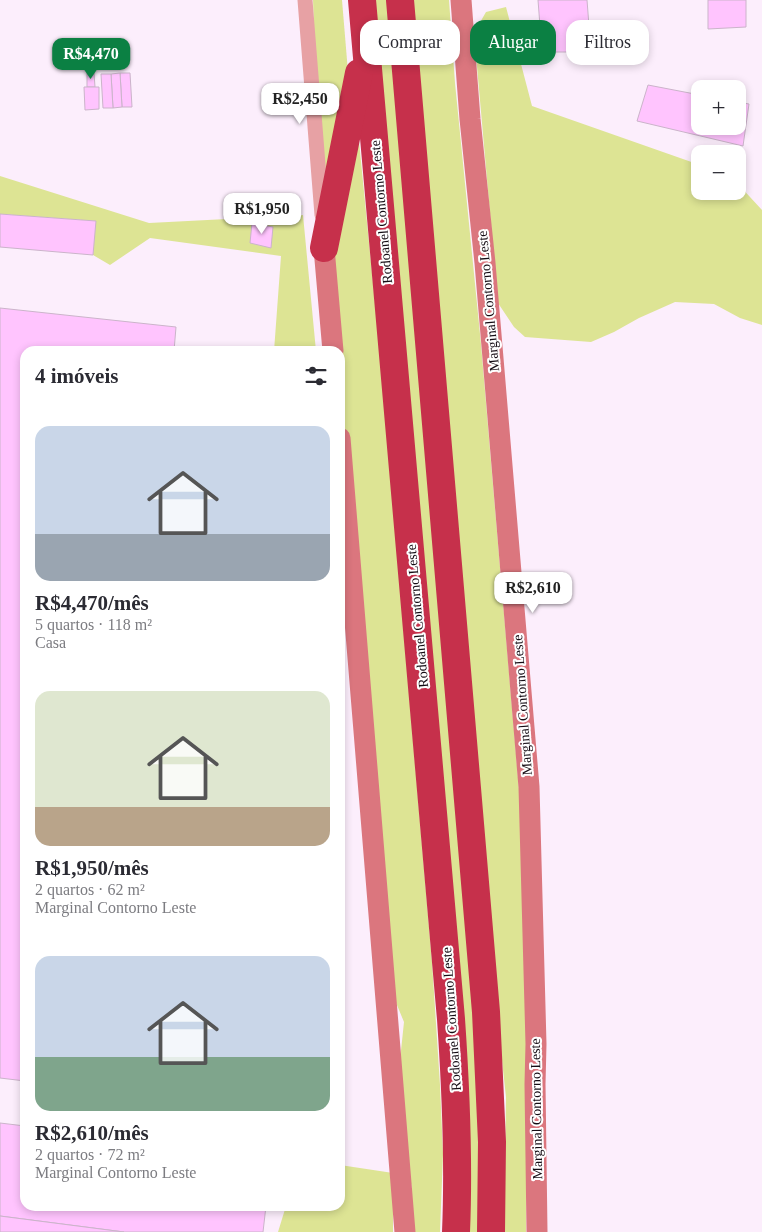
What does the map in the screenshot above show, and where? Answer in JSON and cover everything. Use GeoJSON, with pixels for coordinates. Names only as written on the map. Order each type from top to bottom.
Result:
{"type":"FeatureCollection","features":[{"type":"Feature","properties":{"kind":"highway","name":"Rodoanel Contorno Leste"},"geometry":{"type":"LineString","coordinates":[[362,0],[364,20]]}},
{"type":"Feature","properties":{"kind":"highway"},"geometry":{"type":"LineString","coordinates":[[400,0],[486,1012],[492,1142],[491,1232]]}},
{"type":"Feature","properties":{"kind":"highway"},"geometry":{"type":"LineString","coordinates":[[324,248],[361,65]]}},
{"type":"Feature","properties":{"kind":"highway","name":"Rodoanel Contorno Leste"},"geometry":{"type":"LineString","coordinates":[[368,65],[451,1019],[457,1104],[456,1232]]}},
{"type":"Feature","properties":{"kind":"main road","name":"Marginal Contorno Leste"},"geometry":{"type":"LineString","coordinates":[[461,0],[516,624],[528,787],[536,1044],[537,1232]]}},
{"type":"Feature","properties":{"kind":"main road"},"geometry":{"type":"LineString","coordinates":[[324,248],[333,346]]}},
{"type":"Feature","properties":{"kind":"main road"},"geometry":{"type":"LineString","coordinates":[[345,499],[405,1232]]}},
{"type":"Feature","properties":{"kind":"street"},"geometry":{"type":"LineString","coordinates":[[305,0],[324,248]]}},
{"type":"Feature","properties":{"kind":"green space"},"geometry":{"type":"Polygon","coordinates":[[[313,0],[342,0],[349,84],[326,191],[316,84],[313,0]]]}},
{"type":"Feature","properties":{"kind":"green space"},"geometry":{"type":"Polygon","coordinates":[[[370,0],[390,0],[392,20],[372,20],[370,0]]]}},
{"type":"Feature","properties":{"kind":"green space"},"geometry":{"type":"Polygon","coordinates":[[[411,0],[449,0],[450,20],[413,20],[411,0]]]}},
{"type":"Feature","properties":{"kind":"green space"},"geometry":{"type":"Polygon","coordinates":[[[506,7],[509,20],[481,20],[486,12],[506,7]]]}},
{"type":"Feature","properties":{"kind":"green space"},"geometry":{"type":"Polygon","coordinates":[[[375,65],[395,65],[478,1071],[480,1232],[465,1232],[375,65]]]}},
{"type":"Feature","properties":{"kind":"green space"},"geometry":{"type":"Polygon","coordinates":[[[416,65],[454,65],[481,344],[520,801],[526,997],[526,1232],[504,1232],[506,1097],[495,996],[416,65]]]}},
{"type":"Feature","properties":{"kind":"green space"},"geometry":{"type":"Polygon","coordinates":[[[477,65],[521,65],[532,106],[691,162],[691,200],[746,200],[746,193],[762,210],[762,325],[740,318],[714,304],[675,302],[591,342],[525,337],[514,327],[498,303],[477,65]]]}},
{"type":"Feature","properties":{"kind":"green space"},"geometry":{"type":"Polygon","coordinates":[[[358,131],[381,364],[432,962],[443,1154],[440,1232],[410,1232],[406,1193],[412,1189],[408,1167],[400,1060],[404,1022],[392,993],[345,439],[345,346],[339,346],[329,250],[358,131]]]}},
{"type":"Feature","properties":{"kind":"green space"},"geometry":{"type":"Polygon","coordinates":[[[0,176],[149,223],[303,215],[316,346],[274,346],[281,256],[150,238],[110,265],[93,255],[95,221],[0,214],[0,176]]]}},
{"type":"Feature","properties":{"kind":"green space"},"geometry":{"type":"Polygon","coordinates":[[[345,1166],[393,1173],[393,1232],[278,1232],[284,1211],[345,1211],[345,1166]]]}},
{"type":"Feature","properties":{"kind":"building"},"geometry":{"type":"Polygon","coordinates":[[[538,0],[587,0],[589,20],[566,20],[566,52],[556,52],[556,20],[540,20],[538,0]]]}},
{"type":"Feature","properties":{"kind":"building"},"geometry":{"type":"Polygon","coordinates":[[[708,0],[746,0],[746,27],[708,29],[708,0]]]}},
{"type":"Feature","properties":{"kind":"building"},"geometry":{"type":"Polygon","coordinates":[[[87,73],[94,73],[95,87],[87,87],[87,73]]]}},
{"type":"Feature","properties":{"kind":"building"},"geometry":{"type":"Polygon","coordinates":[[[120,73],[130,73],[132,107],[122,107],[120,73]]]}},
{"type":"Feature","properties":{"kind":"building"},"geometry":{"type":"Polygon","coordinates":[[[120,73],[122,107],[113,108],[111,74],[120,73]]]}},
{"type":"Feature","properties":{"kind":"building"},"geometry":{"type":"Polygon","coordinates":[[[101,74],[111,74],[113,108],[103,108],[101,74]]]}},
{"type":"Feature","properties":{"kind":"building"},"geometry":{"type":"Polygon","coordinates":[[[648,85],[691,93],[691,134],[637,121],[648,85]]]}},
{"type":"Feature","properties":{"kind":"building"},"geometry":{"type":"Polygon","coordinates":[[[84,87],[99,87],[99,109],[85,110],[84,87]]]}},
{"type":"Feature","properties":{"kind":"building"},"geometry":{"type":"Polygon","coordinates":[[[746,103],[749,104],[746,125],[746,103]]]}},
{"type":"Feature","properties":{"kind":"building"},"geometry":{"type":"Polygon","coordinates":[[[696,135],[745,135],[743,145],[696,135]]]}},
{"type":"Feature","properties":{"kind":"building"},"geometry":{"type":"Polygon","coordinates":[[[0,214],[96,221],[93,255],[0,247],[0,214]]]}},
{"type":"Feature","properties":{"kind":"building"},"geometry":{"type":"Polygon","coordinates":[[[252,223],[273,227],[271,248],[250,243],[252,223]]]}},
{"type":"Feature","properties":{"kind":"building"},"geometry":{"type":"Polygon","coordinates":[[[0,308],[176,327],[174,346],[20,346],[20,1080],[0,1078],[0,308]]]}},
{"type":"Feature","properties":{"kind":"building"},"geometry":{"type":"Polygon","coordinates":[[[0,1123],[20,1125],[20,1211],[265,1211],[263,1232],[124,1232],[0,1216],[0,1123]]]}},
{"type":"Feature","properties":{"kind":"building"},"geometry":{"type":"Polygon","coordinates":[[[0,1216],[124,1232],[0,1232],[0,1216]]]}}]}
